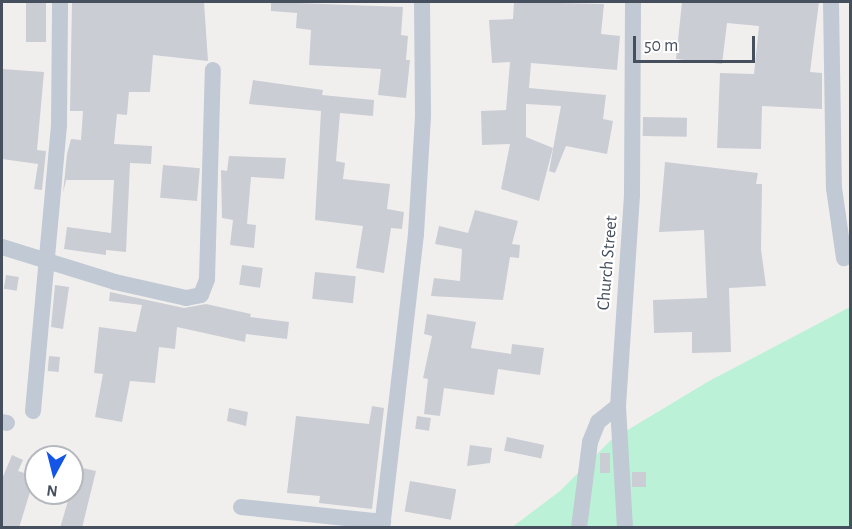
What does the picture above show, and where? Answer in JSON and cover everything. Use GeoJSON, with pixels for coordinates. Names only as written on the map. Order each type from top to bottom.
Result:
{"type":"FeatureCollection","features":[{"type":"Feature","properties":{"kind":"street"},"geometry":{"type":"LineString","coordinates":[[33,411],[59,124],[60,2]]}},
{"type":"Feature","properties":{"kind":"street"},"geometry":{"type":"LineString","coordinates":[[241,507],[383,525],[416,234],[423,115],[422,2]]}},
{"type":"Feature","properties":{"kind":"street","name":"Church Street"},"geometry":{"type":"LineString","coordinates":[[625,528],[618,406],[633,195],[633,2]]}},
{"type":"Feature","properties":{"kind":"street"},"geometry":{"type":"LineString","coordinates":[[831,2],[834,188],[844,258]]}},
{"type":"Feature","properties":{"kind":"street"},"geometry":{"type":"LineString","coordinates":[[2,247],[47,258],[116,282],[186,298],[201,295],[207,279],[213,70]]}},
{"type":"Feature","properties":{"kind":"street"},"geometry":{"type":"LineString","coordinates":[[579,528],[590,442],[598,422],[618,406]]}},
{"type":"Feature","properties":{"kind":"green space"},"geometry":{"type":"Polygon","coordinates":[[[850,307],[850,527],[511,528],[560,491],[611,440],[709,381],[850,307]]]}},
{"type":"Feature","properties":{"kind":"building"},"geometry":{"type":"Polygon","coordinates":[[[26,2],[46,2],[46,42],[26,42],[26,2]]]}},
{"type":"Feature","properties":{"kind":"building"},"geometry":{"type":"Polygon","coordinates":[[[72,2],[204,2],[208,61],[153,55],[150,92],[129,92],[127,115],[117,114],[114,144],[152,146],[151,164],[130,163],[126,252],[106,250],[106,255],[64,249],[67,227],[111,233],[114,180],[66,180],[63,193],[67,154],[71,139],[81,140],[83,111],[70,111],[72,2]]]}},
{"type":"Feature","properties":{"kind":"building"},"geometry":{"type":"Polygon","coordinates":[[[271,2],[403,7],[401,35],[408,36],[406,60],[410,60],[406,98],[378,95],[381,69],[309,65],[311,30],[296,28],[297,13],[271,11],[271,2]]]}},
{"type":"Feature","properties":{"kind":"building"},"geometry":{"type":"Polygon","coordinates":[[[514,2],[604,4],[601,34],[620,36],[617,70],[531,63],[529,88],[606,95],[603,119],[613,121],[607,154],[566,146],[555,173],[549,171],[561,106],[526,104],[526,137],[553,148],[539,201],[501,189],[510,144],[482,145],[481,111],[506,110],[510,62],[492,63],[489,20],[513,19],[514,2]]]}},
{"type":"Feature","properties":{"kind":"building"},"geometry":{"type":"Polygon","coordinates":[[[682,2],[819,2],[810,72],[822,73],[822,109],[762,106],[761,149],[717,148],[720,73],[754,74],[759,26],[727,23],[722,64],[676,59],[682,2]]]}},
{"type":"Feature","properties":{"kind":"building"},"geometry":{"type":"Polygon","coordinates":[[[2,69],[44,72],[37,150],[46,151],[42,190],[34,189],[38,164],[2,159],[2,69]]]}},
{"type":"Feature","properties":{"kind":"building"},"geometry":{"type":"Polygon","coordinates":[[[253,80],[323,90],[322,95],[374,100],[373,116],[340,113],[336,161],[345,163],[343,179],[390,184],[387,209],[404,212],[402,229],[391,228],[384,273],[356,268],[363,226],[315,220],[321,111],[249,104],[253,80]]]}},
{"type":"Feature","properties":{"kind":"building"},"geometry":{"type":"Polygon","coordinates":[[[643,117],[687,118],[687,137],[643,136],[643,117]]]}},
{"type":"Feature","properties":{"kind":"building"},"geometry":{"type":"Polygon","coordinates":[[[229,156],[286,158],[284,179],[251,177],[247,224],[256,225],[254,248],[230,245],[233,220],[222,218],[221,170],[227,171],[229,156]]]}},
{"type":"Feature","properties":{"kind":"building"},"geometry":{"type":"Polygon","coordinates":[[[665,162],[758,173],[756,184],[762,184],[761,249],[766,286],[729,288],[731,352],[692,353],[692,332],[654,333],[653,300],[707,298],[704,230],[659,232],[665,162]]]}},
{"type":"Feature","properties":{"kind":"building"},"geometry":{"type":"Polygon","coordinates":[[[163,165],[200,168],[197,201],[160,198],[163,165]]]}},
{"type":"Feature","properties":{"kind":"building"},"geometry":{"type":"Polygon","coordinates":[[[475,210],[518,221],[512,244],[520,245],[519,258],[510,257],[503,300],[431,296],[434,278],[460,281],[462,249],[435,244],[439,226],[468,233],[475,210]]]}},
{"type":"Feature","properties":{"kind":"building"},"geometry":{"type":"Polygon","coordinates":[[[242,265],[263,268],[260,288],[239,285],[242,265]]]}},
{"type":"Feature","properties":{"kind":"building"},"geometry":{"type":"Polygon","coordinates":[[[315,272],[356,276],[353,303],[312,299],[315,272]]]}},
{"type":"Feature","properties":{"kind":"building"},"geometry":{"type":"Polygon","coordinates":[[[6,275],[19,277],[17,291],[4,289],[6,275]]]}},
{"type":"Feature","properties":{"kind":"building"},"geometry":{"type":"Polygon","coordinates":[[[55,285],[69,287],[63,329],[51,327],[55,285]]]}},
{"type":"Feature","properties":{"kind":"building"},"geometry":{"type":"Polygon","coordinates":[[[110,292],[184,308],[206,304],[251,314],[250,317],[289,322],[287,339],[246,334],[245,342],[177,327],[175,349],[159,347],[155,383],[130,381],[122,422],[95,417],[103,374],[94,373],[99,327],[136,332],[142,305],[109,301],[110,292]]]}},
{"type":"Feature","properties":{"kind":"building"},"geometry":{"type":"Polygon","coordinates":[[[427,314],[476,322],[471,348],[511,354],[512,344],[544,348],[540,375],[498,369],[494,395],[444,388],[440,416],[424,414],[428,379],[423,378],[432,336],[424,334],[427,314]]]}},
{"type":"Feature","properties":{"kind":"building"},"geometry":{"type":"Polygon","coordinates":[[[49,356],[60,357],[59,372],[48,371],[49,356]]]}},
{"type":"Feature","properties":{"kind":"building"},"geometry":{"type":"Polygon","coordinates":[[[372,406],[384,408],[372,509],[319,503],[320,496],[287,493],[296,416],[369,424],[372,406]]]}},
{"type":"Feature","properties":{"kind":"building"},"geometry":{"type":"Polygon","coordinates":[[[229,408],[248,412],[246,426],[227,421],[229,408]]]}},
{"type":"Feature","properties":{"kind":"building"},"geometry":{"type":"Polygon","coordinates":[[[417,416],[431,418],[429,431],[415,429],[417,416]]]}},
{"type":"Feature","properties":{"kind":"building"},"geometry":{"type":"Polygon","coordinates":[[[507,437],[544,445],[541,459],[504,451],[507,437]]]}},
{"type":"Feature","properties":{"kind":"building"},"geometry":{"type":"Polygon","coordinates":[[[470,445],[492,448],[490,463],[467,466],[470,445]]]}},
{"type":"Feature","properties":{"kind":"building"},"geometry":{"type":"Polygon","coordinates":[[[600,453],[610,453],[610,473],[600,473],[600,453]]]}},
{"type":"Feature","properties":{"kind":"building"},"geometry":{"type":"Polygon","coordinates":[[[12,455],[23,460],[18,471],[24,473],[24,505],[26,505],[19,528],[2,528],[2,479],[12,455]]]}},
{"type":"Feature","properties":{"kind":"building"},"geometry":{"type":"Polygon","coordinates":[[[84,468],[96,471],[82,528],[60,528],[67,505],[84,505],[84,468]]]}},
{"type":"Feature","properties":{"kind":"building"},"geometry":{"type":"Polygon","coordinates":[[[632,472],[646,472],[646,487],[632,487],[632,472]]]}},
{"type":"Feature","properties":{"kind":"building"},"geometry":{"type":"Polygon","coordinates":[[[410,481],[456,489],[451,520],[405,512],[410,481]]]}}]}
